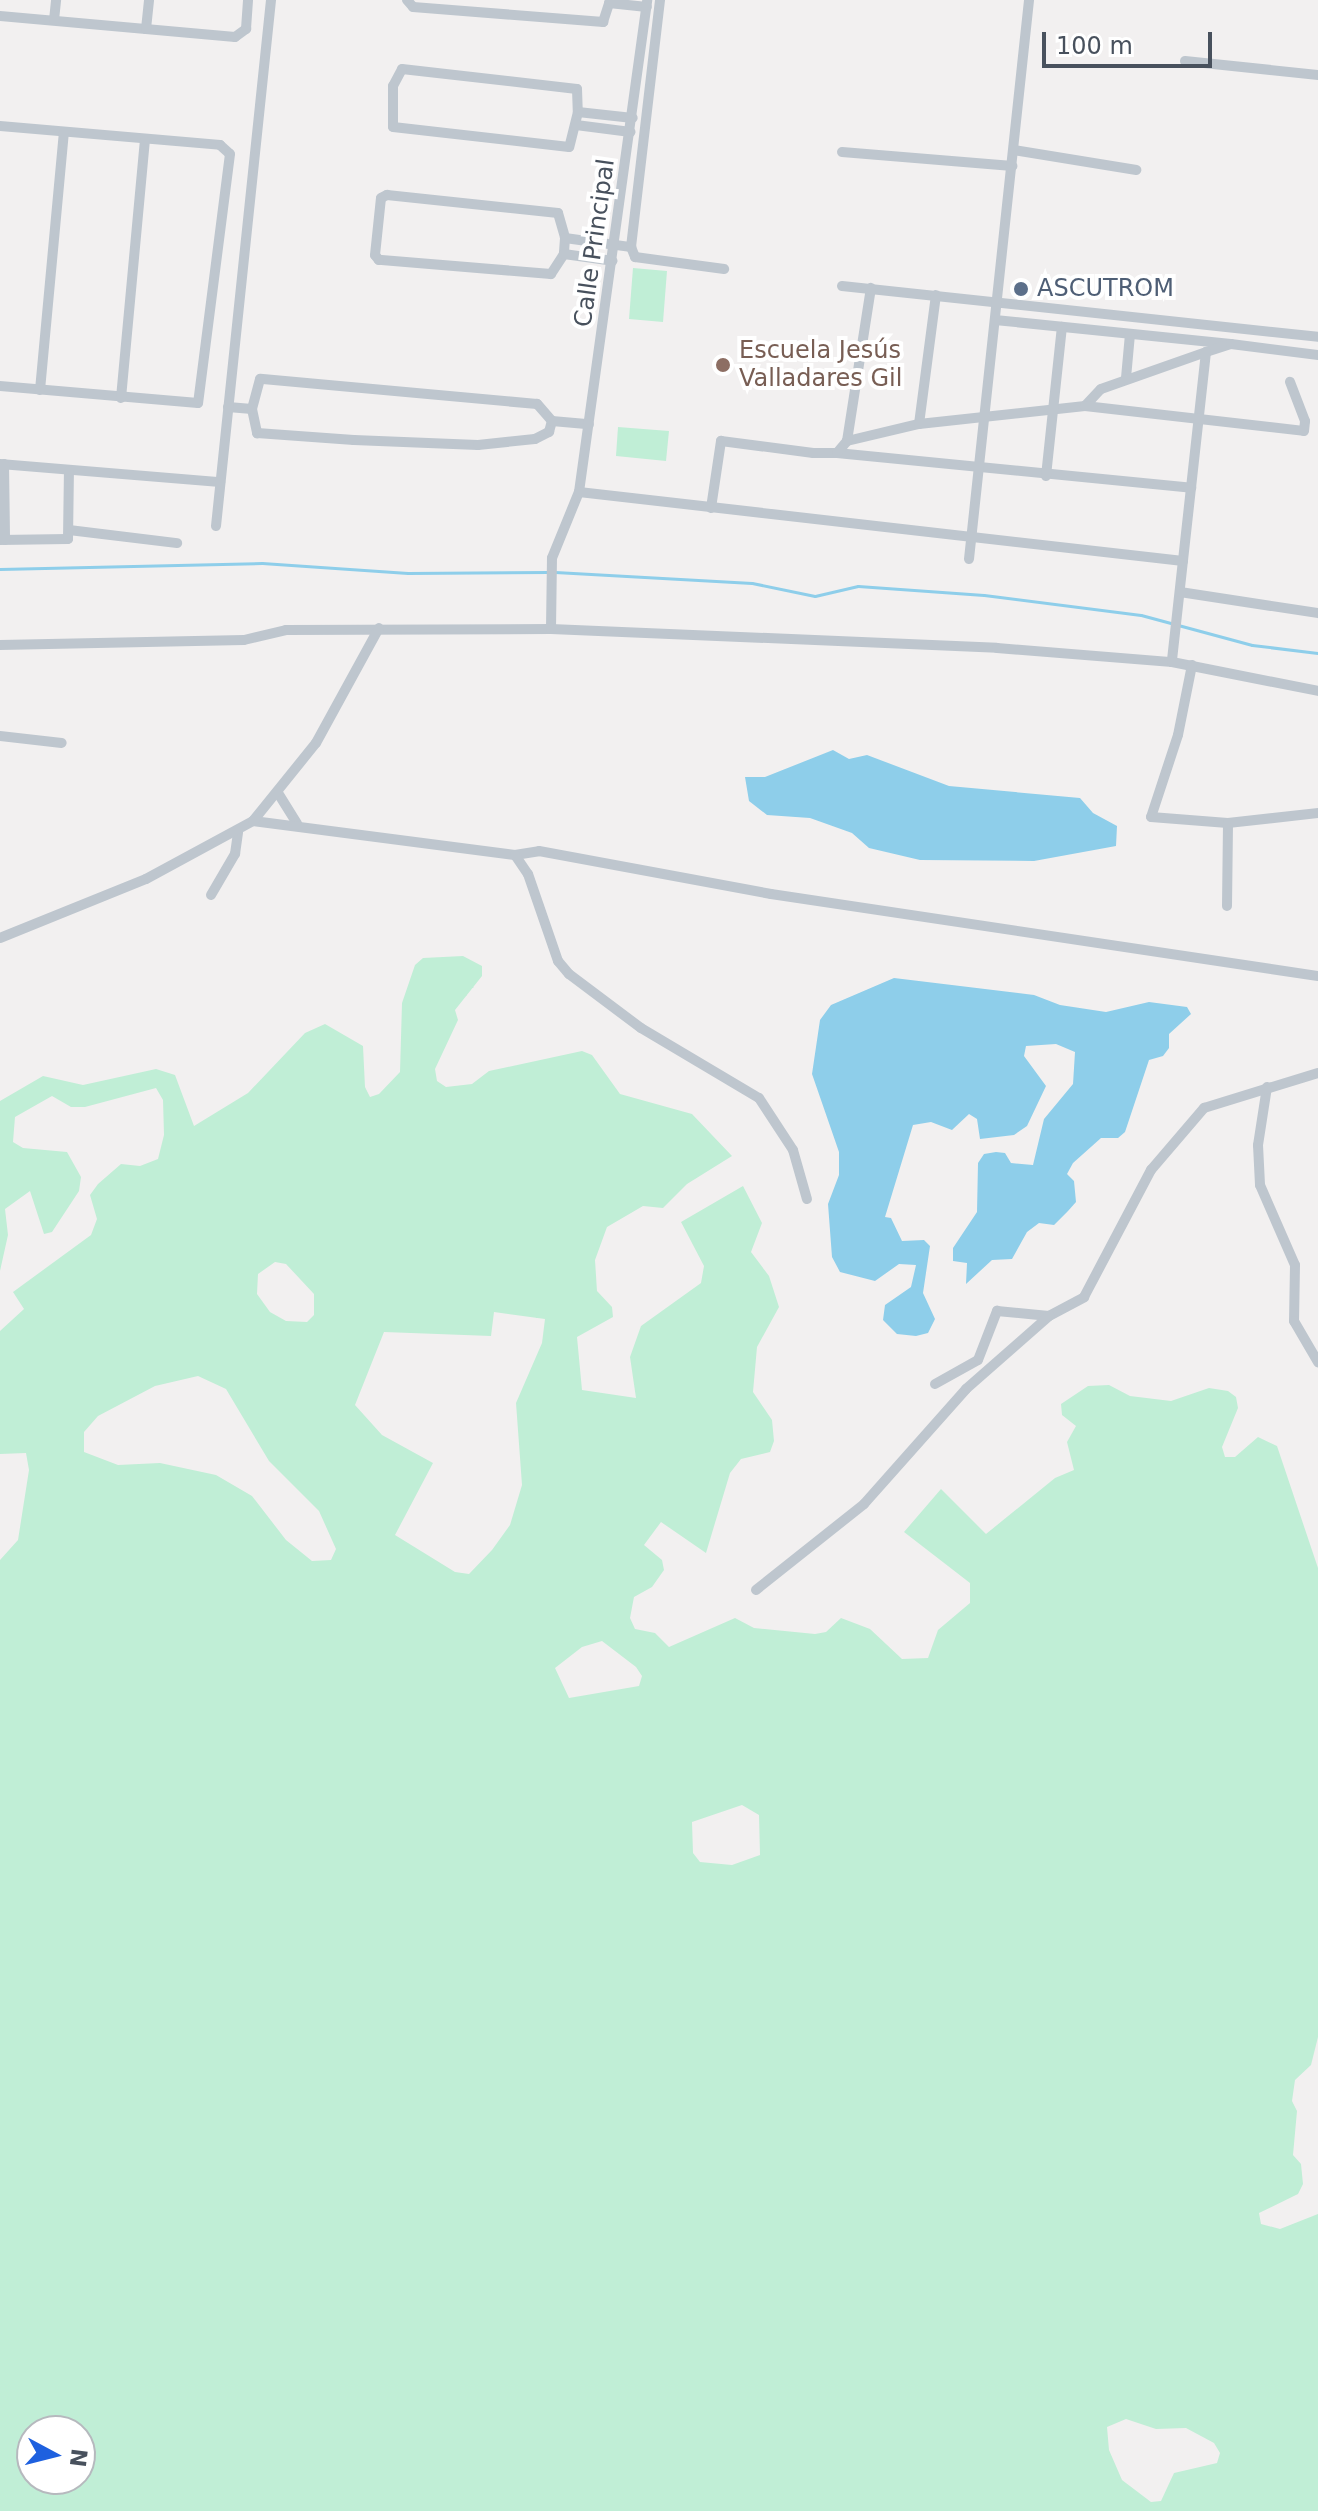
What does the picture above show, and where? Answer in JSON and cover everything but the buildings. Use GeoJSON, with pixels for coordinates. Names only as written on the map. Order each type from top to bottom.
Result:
{"type":"FeatureCollection","features":[{"type":"Feature","properties":{"kind":"street"},"geometry":{"type":"LineString","coordinates":[[54,20],[56,0]]}},
{"type":"Feature","properties":{"kind":"street"},"geometry":{"type":"LineString","coordinates":[[146,29],[149,0]]}},
{"type":"Feature","properties":{"kind":"street"},"geometry":{"type":"LineString","coordinates":[[0,16],[241,36],[248,0]]}},
{"type":"Feature","properties":{"kind":"street"},"geometry":{"type":"LineString","coordinates":[[216,526],[271,0]]}},
{"type":"Feature","properties":{"kind":"street"},"geometry":{"type":"LineString","coordinates":[[407,0],[413,7],[603,22],[609,1],[647,3]]}},
{"type":"Feature","properties":{"kind":"street"},"geometry":{"type":"LineString","coordinates":[[660,0],[631,247],[635,257],[724,269]]}},
{"type":"Feature","properties":{"kind":"street"},"geometry":{"type":"LineString","coordinates":[[969,559],[1029,0]]}},
{"type":"Feature","properties":{"kind":"street","name":"Calle Principal"},"geometry":{"type":"LineString","coordinates":[[551,629],[552,558],[579,492],[616,244],[647,3]]}},
{"type":"Feature","properties":{"kind":"street"},"geometry":{"type":"LineString","coordinates":[[1185,61],[1318,75]]}},
{"type":"Feature","properties":{"kind":"street"},"geometry":{"type":"LineString","coordinates":[[402,69],[577,89],[578,112],[566,149],[400,129],[393,127],[390,116],[393,86],[402,69]]}},
{"type":"Feature","properties":{"kind":"street"},"geometry":{"type":"LineString","coordinates":[[578,112],[633,118]]}},
{"type":"Feature","properties":{"kind":"street"},"geometry":{"type":"LineString","coordinates":[[576,125],[631,132]]}},
{"type":"Feature","properties":{"kind":"street"},"geometry":{"type":"LineString","coordinates":[[0,126],[145,141],[220,145],[230,154],[201,398],[190,405],[0,386]]}},
{"type":"Feature","properties":{"kind":"street"},"geometry":{"type":"LineString","coordinates":[[40,390],[64,132]]}},
{"type":"Feature","properties":{"kind":"street"},"geometry":{"type":"LineString","coordinates":[[121,398],[145,141]]}},
{"type":"Feature","properties":{"kind":"street"},"geometry":{"type":"LineString","coordinates":[[1014,150],[1136,170]]}},
{"type":"Feature","properties":{"kind":"street"},"geometry":{"type":"LineString","coordinates":[[842,152],[1012,166]]}},
{"type":"Feature","properties":{"kind":"street"},"geometry":{"type":"LineString","coordinates":[[387,195],[558,213],[565,238],[564,254],[551,274],[379,260],[375,255],[381,198],[387,195]]}},
{"type":"Feature","properties":{"kind":"street"},"geometry":{"type":"LineString","coordinates":[[565,238],[631,247]]}},
{"type":"Feature","properties":{"kind":"street"},"geometry":{"type":"LineString","coordinates":[[564,254],[613,261]]}},
{"type":"Feature","properties":{"kind":"street"},"geometry":{"type":"LineString","coordinates":[[842,286],[996,300],[1318,337]]}},
{"type":"Feature","properties":{"kind":"street"},"geometry":{"type":"LineString","coordinates":[[837,453],[847,441],[871,288]]}},
{"type":"Feature","properties":{"kind":"street"},"geometry":{"type":"LineString","coordinates":[[919,424],[936,295]]}},
{"type":"Feature","properties":{"kind":"street"},"geometry":{"type":"LineString","coordinates":[[995,320],[1318,355]]}},
{"type":"Feature","properties":{"kind":"street"},"geometry":{"type":"LineString","coordinates":[[1046,476],[1062,327]]}},
{"type":"Feature","properties":{"kind":"street"},"geometry":{"type":"LineString","coordinates":[[1126,378],[1130,334]]}},
{"type":"Feature","properties":{"kind":"street"},"geometry":{"type":"LineString","coordinates":[[1085,406],[1101,389],[1126,378],[1231,344]]}},
{"type":"Feature","properties":{"kind":"street"},"geometry":{"type":"LineString","coordinates":[[1172,656],[1206,352]]}},
{"type":"Feature","properties":{"kind":"street"},"geometry":{"type":"LineString","coordinates":[[552,421],[549,432],[535,439],[431,444],[257,433],[252,409],[260,379],[537,404],[552,421],[589,424]]}},
{"type":"Feature","properties":{"kind":"street"},"geometry":{"type":"LineString","coordinates":[[847,441],[919,424],[985,420],[1085,406],[1199,422],[1304,431],[1305,421],[1290,382]]}},
{"type":"Feature","properties":{"kind":"street"},"geometry":{"type":"LineString","coordinates":[[228,407],[252,409]]}},
{"type":"Feature","properties":{"kind":"street"},"geometry":{"type":"LineString","coordinates":[[711,508],[721,441],[1046,476],[1191,488]]}},
{"type":"Feature","properties":{"kind":"street"},"geometry":{"type":"LineString","coordinates":[[69,471],[69,530],[63,541],[3,540],[2,464],[220,482]]}},
{"type":"Feature","properties":{"kind":"street"},"geometry":{"type":"LineString","coordinates":[[579,492],[1183,561]]}},
{"type":"Feature","properties":{"kind":"street"},"geometry":{"type":"LineString","coordinates":[[69,530],[177,543]]}},
{"type":"Feature","properties":{"kind":"street"},"geometry":{"type":"LineString","coordinates":[[1179,597],[1318,613]]}},
{"type":"Feature","properties":{"kind":"street"},"geometry":{"type":"LineString","coordinates":[[0,938],[146,879],[238,832],[253,821],[316,743],[379,628]]}},
{"type":"Feature","properties":{"kind":"street"},"geometry":{"type":"LineString","coordinates":[[0,645],[244,640],[286,630],[551,629],[1172,656],[1192,665],[1318,691]]}},
{"type":"Feature","properties":{"kind":"street"},"geometry":{"type":"LineString","coordinates":[[1192,665],[1178,735],[1151,817],[1228,823],[1318,813]]}},
{"type":"Feature","properties":{"kind":"street"},"geometry":{"type":"LineString","coordinates":[[0,736],[62,743]]}},
{"type":"Feature","properties":{"kind":"street"},"geometry":{"type":"LineString","coordinates":[[278,793],[297,824]]}},
{"type":"Feature","properties":{"kind":"street"},"geometry":{"type":"LineString","coordinates":[[253,821],[297,824],[515,855],[539,851],[771,894],[1318,976]]}},
{"type":"Feature","properties":{"kind":"street"},"geometry":{"type":"LineString","coordinates":[[1227,906],[1228,823]]}},
{"type":"Feature","properties":{"kind":"street"},"geometry":{"type":"LineString","coordinates":[[211,895],[235,854],[238,832]]}},
{"type":"Feature","properties":{"kind":"street"},"geometry":{"type":"LineString","coordinates":[[515,855],[528,874],[558,961],[569,974],[641,1028],[759,1098],[793,1150],[807,1199]]}},
{"type":"Feature","properties":{"kind":"street"},"geometry":{"type":"LineString","coordinates":[[756,1590],[864,1504],[966,1389],[1049,1316],[1084,1297],[1151,1170],[1188,1124],[1215,1102],[1318,1073]]}},
{"type":"Feature","properties":{"kind":"street"},"geometry":{"type":"LineString","coordinates":[[1267,1087],[1258,1145],[1260,1185],[1295,1265],[1294,1321],[1318,1362]]}},
{"type":"Feature","properties":{"kind":"street"},"geometry":{"type":"LineString","coordinates":[[935,1384],[978,1360],[997,1311],[1049,1316]]}},
{"type":"Feature","properties":{"kind":"green space"},"geometry":{"type":"Polygon","coordinates":[[[633,268],[667,271],[663,322],[629,319],[633,268]]]}},
{"type":"Feature","properties":{"kind":"green space"},"geometry":{"type":"Polygon","coordinates":[[[618,427],[669,431],[666,461],[616,456],[618,427]]]}},
{"type":"Feature","properties":{"kind":"green space"},"geometry":{"type":"Polygon","coordinates":[[[463,956],[482,966],[482,976],[455,1010],[458,1020],[435,1069],[437,1081],[446,1087],[472,1084],[489,1071],[582,1051],[592,1055],[620,1094],[692,1114],[732,1156],[687,1184],[663,1208],[643,1206],[607,1227],[595,1260],[597,1291],[612,1307],[613,1317],[577,1337],[582,1390],[636,1398],[630,1357],[641,1326],[701,1283],[704,1266],[681,1222],[743,1186],[762,1223],[751,1252],[769,1276],[779,1307],[757,1347],[753,1392],[772,1420],[774,1441],[770,1452],[741,1459],[730,1473],[706,1553],[661,1522],[644,1545],[662,1560],[664,1570],[652,1587],[634,1597],[630,1618],[635,1629],[655,1633],[669,1647],[735,1618],[754,1628],[815,1634],[826,1632],[841,1618],[870,1629],[902,1659],[928,1658],[938,1630],[970,1603],[970,1583],[904,1532],[941,1489],[986,1534],[1055,1478],[1074,1470],[1067,1442],[1076,1426],[1062,1415],[1061,1404],[1088,1386],[1109,1385],[1130,1396],[1171,1401],[1209,1388],[1228,1391],[1236,1397],[1238,1408],[1222,1447],[1225,1457],[1235,1457],[1258,1437],[1277,1446],[1318,1568],[1318,2037],[1311,2065],[1295,2080],[1292,2101],[1297,2111],[1293,2155],[1301,2164],[1303,2184],[1298,2194],[1259,2213],[1261,2224],[1280,2229],[1318,2214],[1318,2511],[0,2511],[0,1560],[18,1540],[29,1470],[26,1453],[0,1454],[0,1331],[24,1309],[13,1292],[91,1235],[97,1219],[90,1195],[98,1184],[121,1164],[140,1166],[158,1159],[164,1135],[163,1100],[156,1088],[85,1107],[71,1107],[52,1096],[15,1117],[13,1142],[23,1148],[67,1152],[81,1177],[79,1191],[52,1232],[44,1234],[30,1191],[5,1209],[8,1235],[0,1271],[0,1101],[43,1076],[83,1085],[156,1069],[175,1075],[194,1126],[248,1093],[305,1033],[325,1024],[363,1046],[365,1087],[370,1097],[379,1094],[400,1072],[402,1003],[415,965],[423,958],[463,956]],[[275,1262],[258,1274],[257,1294],[270,1312],[286,1321],[307,1322],[314,1315],[314,1294],[286,1264],[275,1262]],[[494,1312],[491,1336],[384,1332],[355,1405],[382,1435],[433,1463],[395,1535],[455,1572],[469,1574],[510,1525],[522,1485],[516,1403],[542,1343],[545,1319],[494,1312]],[[198,1376],[155,1386],[98,1416],[84,1432],[84,1452],[118,1465],[160,1463],[216,1475],[252,1496],[286,1540],[312,1561],[331,1560],[336,1549],[319,1511],[269,1461],[226,1389],[198,1376]],[[602,1641],[582,1647],[555,1668],[569,1698],[639,1686],[642,1676],[636,1667],[602,1641]],[[742,1805],[692,1822],[693,1853],[700,1862],[732,1865],[760,1855],[759,1815],[742,1805]],[[1126,2419],[1107,2427],[1109,2450],[1122,2480],[1151,2502],[1161,2501],[1174,2473],[1217,2463],[1220,2453],[1214,2443],[1186,2428],[1156,2429],[1126,2419]]]}},
{"type":"Feature","properties":{"kind":"water"},"geometry":{"type":"Polygon","coordinates":[[[833,750],[849,759],[867,755],[949,786],[1080,798],[1093,813],[1117,826],[1116,846],[1034,861],[920,860],[869,848],[852,833],[810,818],[767,815],[749,801],[745,777],[765,777],[833,750]]]}},
{"type":"Feature","properties":{"kind":"water"},"geometry":{"type":"Polygon","coordinates":[[[894,978],[1034,995],[1060,1005],[1106,1012],[1149,1002],[1187,1007],[1191,1014],[1169,1034],[1169,1048],[1163,1056],[1149,1060],[1125,1132],[1118,1138],[1101,1138],[1073,1163],[1067,1174],[1074,1181],[1076,1202],[1054,1225],[1039,1223],[1027,1232],[1012,1259],[992,1260],[966,1284],[967,1263],[953,1261],[953,1248],[977,1212],[978,1163],[984,1154],[996,1152],[1005,1153],[1011,1163],[1033,1165],[1044,1119],[1073,1084],[1075,1052],[1056,1044],[1026,1046],[1024,1056],[1046,1086],[1027,1126],[1014,1135],[980,1139],[977,1119],[969,1114],[952,1130],[931,1122],[913,1125],[885,1217],[891,1218],[902,1241],[924,1240],[930,1246],[923,1293],[935,1319],[928,1333],[916,1336],[897,1334],[883,1320],[885,1305],[911,1287],[916,1265],[899,1264],[875,1281],[840,1272],[832,1257],[828,1204],[839,1175],[839,1152],[812,1074],[820,1020],[831,1005],[894,978]]]}},
{"type":"Feature","properties":{"kind":"waterway"},"geometry":{"type":"LineString","coordinates":[[0,569],[262,563],[408,573],[548,572]]}},
{"type":"Feature","properties":{"kind":"waterway"},"geometry":{"type":"LineString","coordinates":[[555,572],[752,583],[815,596],[858,586],[984,595],[1141,615],[1252,645],[1318,653]]}},
{"type":"Feature","properties":{"kind":"place","name":"ASCUTROM"},"geometry":{"type":"Point","coordinates":[1021,289]}},
{"type":"Feature","properties":{"kind":"place","name":"Escuela Jesús Valladares Gil"},"geometry":{"type":"Point","coordinates":[723,365]}}]}
